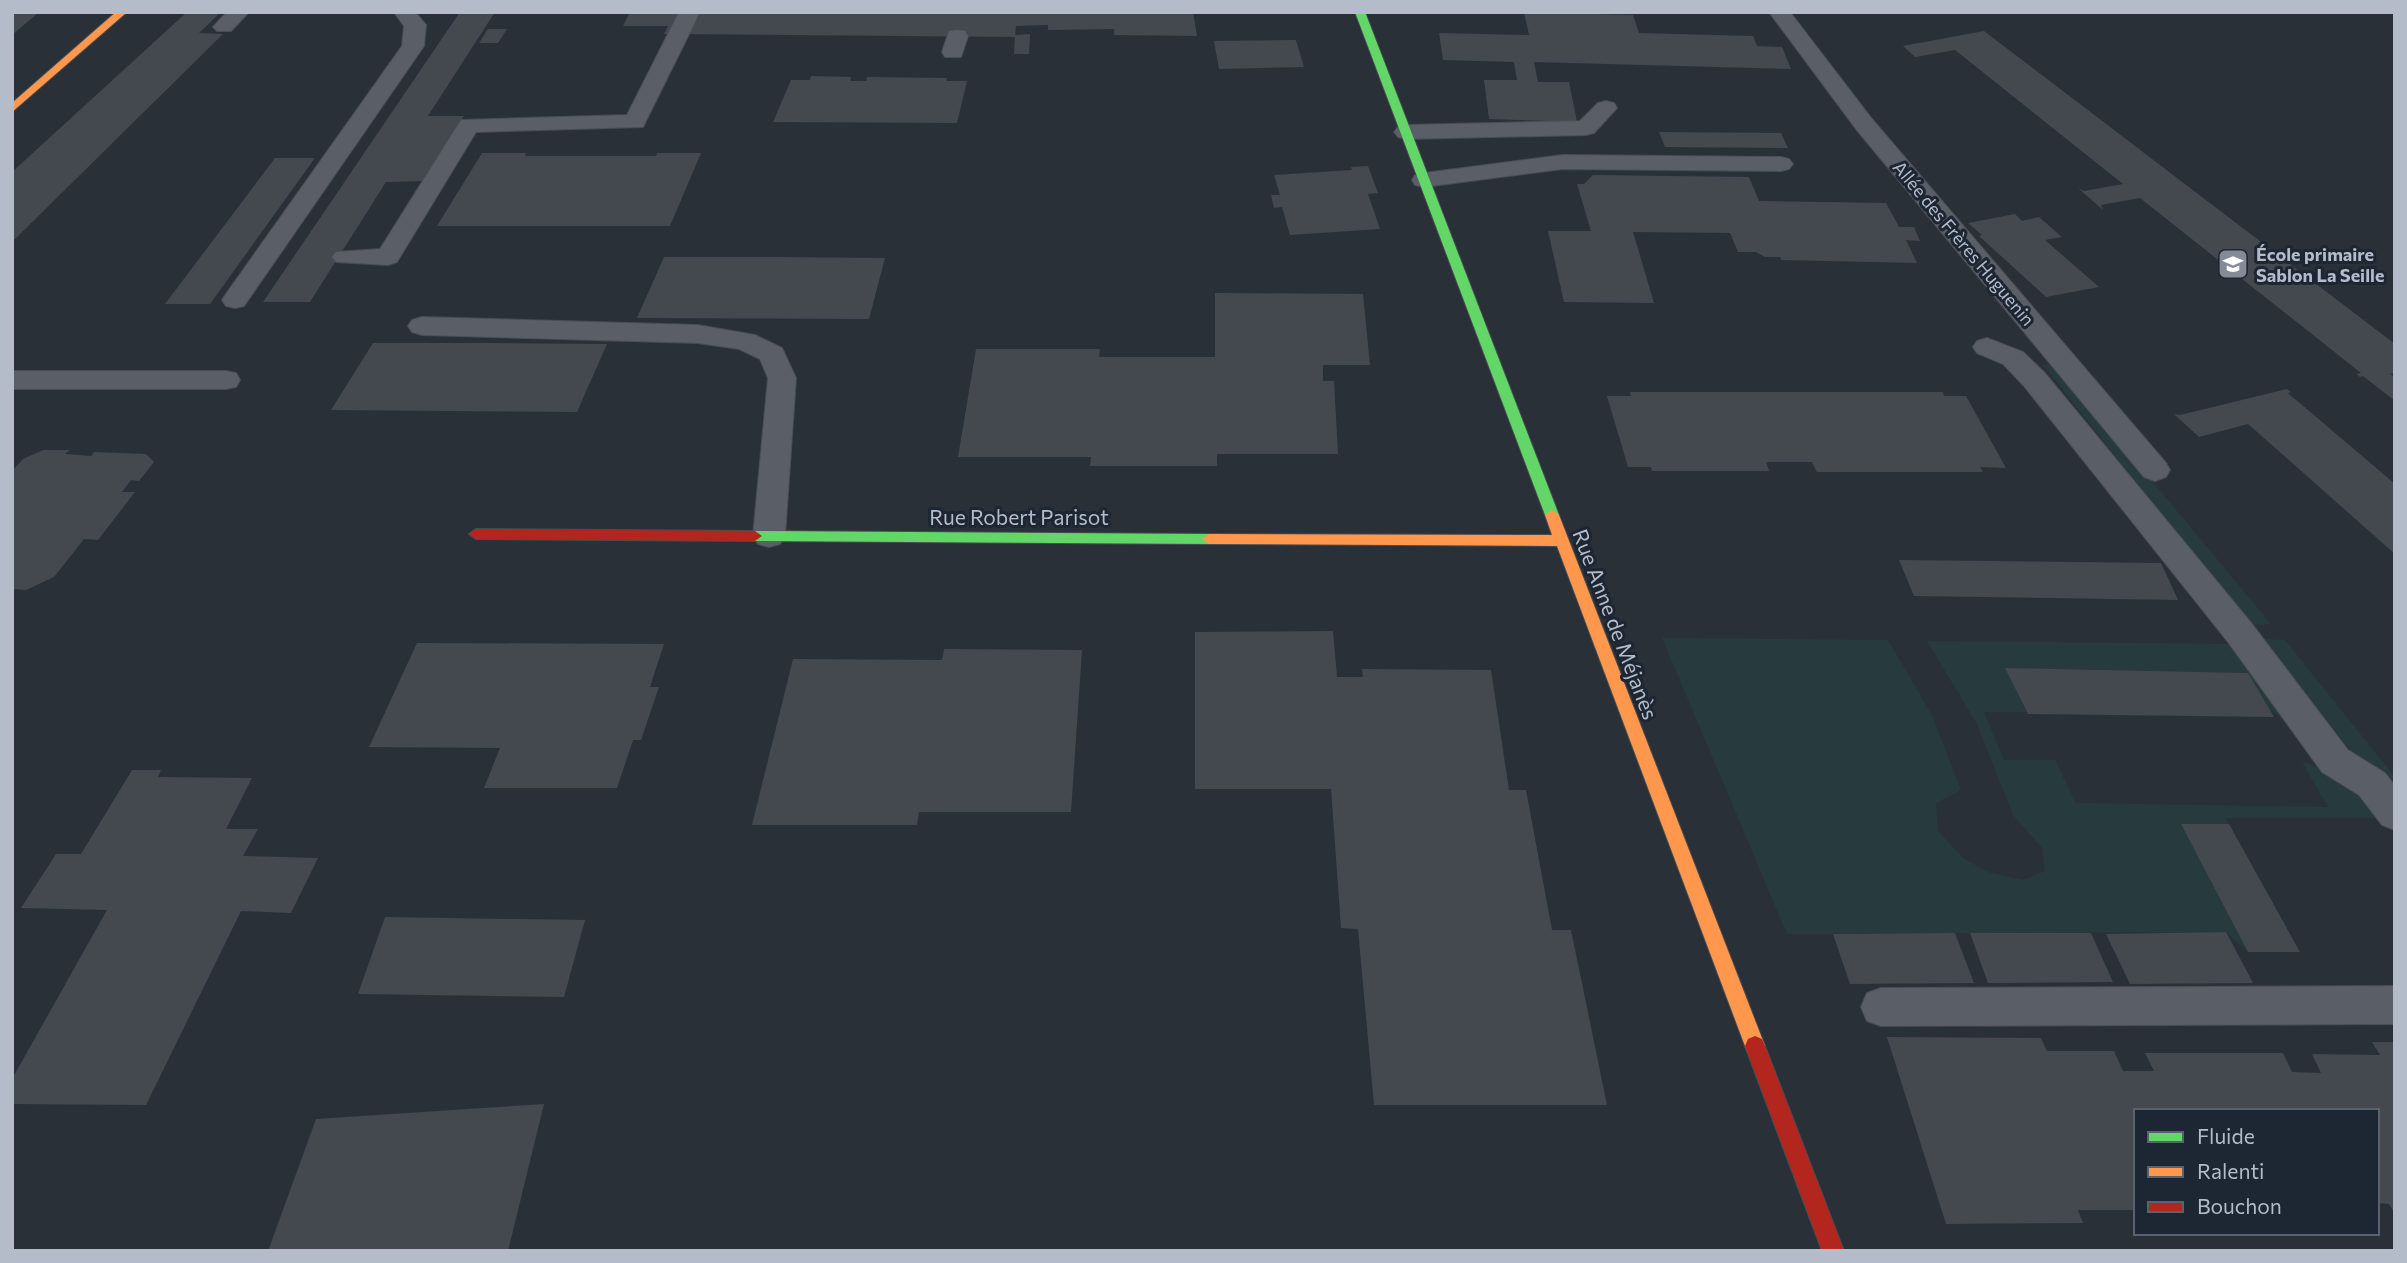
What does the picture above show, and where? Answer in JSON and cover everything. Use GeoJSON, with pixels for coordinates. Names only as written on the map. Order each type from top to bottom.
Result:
{"type":"FeatureCollection","features":[{"type":"Feature","properties":{"kind":"street"},"geometry":{"type":"LineString","coordinates":[[12,109],[122,12]]}},
{"type":"Feature","properties":{"kind":"street","name":"Rue Anne de Méjanès"},"geometry":{"type":"LineString","coordinates":[[1360,12],[1833,1251]]}},
{"type":"Feature","properties":{"kind":"street","name":"Rue Robert Parisot"},"geometry":{"type":"LineString","coordinates":[[476,534],[1562,541]]}},
{"type":"Feature","properties":{"kind":"lane"},"geometry":{"type":"LineString","coordinates":[[235,300],[413,46],[415,25],[404,12]]}},
{"type":"Feature","properties":{"kind":"lane"},"geometry":{"type":"LineString","coordinates":[[345,257],[388,257],[469,125],[635,122],[690,12]]}},
{"type":"Feature","properties":{"kind":"lane","name":"Allée des Frères Huguenin"},"geometry":{"type":"LineString","coordinates":[[1779,12],[1864,124],[2155,470]]}},
{"type":"Feature","properties":{"kind":"lane"},"geometry":{"type":"LineString","coordinates":[[1406,132],[1586,128],[1606,108]]}},
{"type":"Feature","properties":{"kind":"lane"},"geometry":{"type":"LineString","coordinates":[[1424,180],[1563,162],[1781,164]]}},
{"type":"Feature","properties":{"kind":"lane"},"geometry":{"type":"LineString","coordinates":[[422,326],[698,334],[746,341],[772,354],[782,378],[769,536]]}},
{"type":"Feature","properties":{"kind":"lane"},"geometry":{"type":"LineString","coordinates":[[1987,347],[2013,358],[2034,379],[2239,633],[2335,761],[2371,784],[2395,814]]}},
{"type":"Feature","properties":{"kind":"lane"},"geometry":{"type":"LineString","coordinates":[[12,380],[226,380]]}},
{"type":"Feature","properties":{"kind":"lane"},"geometry":{"type":"LineString","coordinates":[[1881,1007],[2395,1005]]}},
{"type":"Feature","properties":{"kind":"green space"},"geometry":{"type":"Polygon","coordinates":[[[2055,364],[2271,624],[2250,625],[2043,365],[2055,364]]]}},
{"type":"Feature","properties":{"kind":"green space"},"geometry":{"type":"Polygon","coordinates":[[[1662,638],[1888,640],[1932,715],[1961,790],[1936,803],[1938,831],[1963,858],[1988,872],[2023,880],[2045,871],[2042,848],[2013,815],[1977,724],[1927,641],[2230,644],[2301,732],[2270,710],[2247,673],[2006,668],[2026,712],[1984,712],[2004,760],[2055,760],[2076,803],[2328,807],[2302,762],[2336,777],[2355,791],[2380,818],[2226,818],[2229,824],[2182,824],[2248,952],[2226,932],[1787,934],[1662,638]]]}},
{"type":"Feature","properties":{"kind":"green space"},"geometry":{"type":"Polygon","coordinates":[[[2261,639],[2285,640],[2395,777],[2395,790],[2351,751],[2261,639]]]}},
{"type":"Feature","properties":{"kind":"building"},"geometry":{"type":"Polygon","coordinates":[[[12,12],[39,12],[12,35],[12,12]]]}},
{"type":"Feature","properties":{"kind":"building"},"geometry":{"type":"Polygon","coordinates":[[[187,12],[221,12],[199,33],[223,34],[12,242],[12,172],[187,12]]]}},
{"type":"Feature","properties":{"kind":"building"},"geometry":{"type":"Polygon","coordinates":[[[460,12],[495,12],[428,116],[464,116],[424,181],[386,182],[310,302],[263,302],[460,12]]]}},
{"type":"Feature","properties":{"kind":"building"},"geometry":{"type":"Polygon","coordinates":[[[630,12],[1193,12],[1197,36],[1114,35],[1114,29],[1048,30],[1048,25],[1016,26],[1015,37],[664,34],[668,26],[623,26],[630,12]]]}},
{"type":"Feature","properties":{"kind":"building"},"geometry":{"type":"Polygon","coordinates":[[[1524,12],[1633,15],[1639,33],[1753,36],[1757,46],[1782,47],[1791,69],[1534,62],[1538,82],[1569,82],[1577,122],[1489,119],[1484,80],[1517,80],[1514,62],[1443,60],[1439,33],[1529,35],[1524,12]]]}},
{"type":"Feature","properties":{"kind":"building"},"geometry":{"type":"Polygon","coordinates":[[[488,29],[507,29],[498,43],[479,43],[488,29]]]}},
{"type":"Feature","properties":{"kind":"building"},"geometry":{"type":"Polygon","coordinates":[[[1984,31],[2395,344],[2395,373],[2390,374],[2395,377],[2395,401],[2363,376],[2356,374],[2361,373],[2140,198],[2101,205],[2103,210],[2078,188],[2084,191],[2123,184],[1955,50],[1915,57],[1903,46],[1984,31]]]}},
{"type":"Feature","properties":{"kind":"building"},"geometry":{"type":"Polygon","coordinates":[[[1030,34],[1029,54],[1014,54],[1015,35],[1030,34]]]}},
{"type":"Feature","properties":{"kind":"building"},"geometry":{"type":"Polygon","coordinates":[[[1296,40],[1304,67],[1219,69],[1214,41],[1296,40]]]}},
{"type":"Feature","properties":{"kind":"building"},"geometry":{"type":"Polygon","coordinates":[[[811,76],[851,77],[850,81],[866,81],[867,77],[947,78],[946,81],[967,81],[957,123],[773,122],[791,80],[810,80],[811,76]]]}},
{"type":"Feature","properties":{"kind":"building"},"geometry":{"type":"Polygon","coordinates":[[[1659,132],[1781,133],[1788,148],[1665,147],[1659,132]]]}},
{"type":"Feature","properties":{"kind":"building"},"geometry":{"type":"Polygon","coordinates":[[[482,153],[526,153],[525,156],[656,156],[657,153],[701,153],[670,226],[437,226],[482,153]]]}},
{"type":"Feature","properties":{"kind":"building"},"geometry":{"type":"Polygon","coordinates":[[[275,158],[315,158],[210,304],[165,304],[275,158]]]}},
{"type":"Feature","properties":{"kind":"building"},"geometry":{"type":"Polygon","coordinates":[[[1368,166],[1378,193],[1368,194],[1380,229],[1290,235],[1282,207],[1274,208],[1271,195],[1280,195],[1274,175],[1352,170],[1351,167],[1368,166]]]}},
{"type":"Feature","properties":{"kind":"building"},"geometry":{"type":"Polygon","coordinates":[[[1593,175],[1749,177],[1759,201],[1886,203],[1899,227],[1914,227],[1920,241],[1906,240],[1917,263],[1781,260],[1780,257],[1765,257],[1756,252],[1738,252],[1730,233],[1633,232],[1654,303],[1564,302],[1548,231],[1591,231],[1577,184],[1584,184],[1593,175]]]}},
{"type":"Feature","properties":{"kind":"building"},"geometry":{"type":"Polygon","coordinates":[[[2015,214],[2022,221],[2039,217],[2062,237],[2045,240],[2099,287],[2046,297],[1968,223],[2015,214]]]}},
{"type":"Feature","properties":{"kind":"building"},"geometry":{"type":"Polygon","coordinates":[[[664,257],[885,258],[869,319],[637,318],[664,257]]]}},
{"type":"Feature","properties":{"kind":"building"},"geometry":{"type":"Polygon","coordinates":[[[1215,293],[1363,294],[1370,365],[1323,365],[1323,381],[1334,381],[1338,454],[1217,454],[1217,466],[1090,466],[1091,457],[958,457],[976,349],[1100,349],[1099,357],[1215,357],[1215,293]]]}},
{"type":"Feature","properties":{"kind":"building"},"geometry":{"type":"Polygon","coordinates":[[[373,343],[607,344],[577,412],[331,410],[373,343]]]}},
{"type":"Feature","properties":{"kind":"building"},"geometry":{"type":"Polygon","coordinates":[[[2287,389],[2291,392],[2288,393],[2395,484],[2395,554],[2248,424],[2199,437],[2174,414],[2180,415],[2287,389]]]}},
{"type":"Feature","properties":{"kind":"building"},"geometry":{"type":"Polygon","coordinates":[[[1630,392],[1943,392],[1944,396],[1966,396],[2006,468],[1980,467],[1983,472],[1817,472],[1812,462],[1766,462],[1769,471],[1652,471],[1651,467],[1628,467],[1607,396],[1631,396],[1630,392]]]}},
{"type":"Feature","properties":{"kind":"building"},"geometry":{"type":"Polygon","coordinates":[[[43,450],[70,450],[65,454],[91,456],[94,452],[146,454],[154,462],[139,481],[131,480],[122,492],[135,492],[98,540],[84,539],[54,577],[26,590],[12,589],[12,471],[23,459],[43,450]]]}},
{"type":"Feature","properties":{"kind":"building"},"geometry":{"type":"Polygon","coordinates":[[[1899,560],[2161,563],[2178,600],[1914,596],[1899,560]]]}},
{"type":"Feature","properties":{"kind":"building"},"geometry":{"type":"Polygon","coordinates":[[[1333,631],[1337,677],[1363,677],[1362,669],[1491,670],[1509,790],[1526,790],[1552,930],[1571,930],[1607,1105],[1374,1105],[1358,929],[1341,928],[1331,789],[1195,789],[1195,632],[1333,631]]]}},
{"type":"Feature","properties":{"kind":"building"},"geometry":{"type":"Polygon","coordinates":[[[417,643],[664,644],[650,687],[659,687],[641,740],[633,740],[617,788],[484,788],[500,748],[369,747],[417,643]]]}},
{"type":"Feature","properties":{"kind":"building"},"geometry":{"type":"Polygon","coordinates":[[[944,649],[1082,650],[1071,812],[919,812],[917,825],[752,825],[793,659],[942,660],[944,649]]]}},
{"type":"Feature","properties":{"kind":"building"},"geometry":{"type":"Polygon","coordinates":[[[2005,668],[2248,673],[2274,717],[2028,714],[2005,668]]]}},
{"type":"Feature","properties":{"kind":"building"},"geometry":{"type":"Polygon","coordinates":[[[132,770],[161,770],[158,777],[252,778],[226,829],[258,829],[243,856],[318,858],[291,913],[241,911],[146,1105],[12,1104],[12,1079],[107,910],[21,908],[56,854],[81,854],[132,770]]]}},
{"type":"Feature","properties":{"kind":"building"},"geometry":{"type":"Polygon","coordinates":[[[2181,824],[2229,824],[2300,952],[2248,952],[2181,824]]]}},
{"type":"Feature","properties":{"kind":"building"},"geometry":{"type":"Polygon","coordinates":[[[385,917],[585,920],[564,997],[358,994],[385,917]]]}},
{"type":"Feature","properties":{"kind":"building"},"geometry":{"type":"Polygon","coordinates":[[[2226,932],[2253,983],[2130,984],[2106,934],[2226,932]]]}},
{"type":"Feature","properties":{"kind":"building"},"geometry":{"type":"Polygon","coordinates":[[[1955,933],[1974,983],[1850,984],[1833,934],[1955,933]]]}},
{"type":"Feature","properties":{"kind":"building"},"geometry":{"type":"Polygon","coordinates":[[[1970,933],[2091,933],[2113,982],[1988,983],[1970,933]]]}},
{"type":"Feature","properties":{"kind":"building"},"geometry":{"type":"Polygon","coordinates":[[[1887,1037],[2041,1038],[2047,1051],[2114,1051],[2123,1071],[2154,1071],[2145,1053],[2283,1053],[2292,1072],[2321,1073],[2312,1054],[2380,1055],[2372,1042],[2395,1042],[2395,1214],[2389,1204],[2379,1203],[2379,1109],[2134,1109],[2134,1210],[2078,1210],[2083,1223],[1946,1224],[1887,1037]]]}},
{"type":"Feature","properties":{"kind":"building"},"geometry":{"type":"Polygon","coordinates":[[[544,1104],[508,1251],[268,1251],[316,1119],[544,1104]]]}},
{"type":"Feature","properties":{"kind":"traffic: fast"},"geometry":{"type":"LineString","coordinates":[[1360,12],[1552,515]]}},
{"type":"Feature","properties":{"kind":"traffic: fast"},"geometry":{"type":"LineString","coordinates":[[755,536],[1209,539]]}},
{"type":"Feature","properties":{"kind":"traffic: slow"},"geometry":{"type":"LineString","coordinates":[[12,109],[122,12]]}},
{"type":"Feature","properties":{"kind":"traffic: slow"},"geometry":{"type":"LineString","coordinates":[[1552,515],[1755,1046]]}},
{"type":"Feature","properties":{"kind":"traffic: slow"},"geometry":{"type":"LineString","coordinates":[[1209,539],[1562,541]]}},
{"type":"Feature","properties":{"kind":"traffic: jam"},"geometry":{"type":"LineString","coordinates":[[476,534],[755,536]]}},
{"type":"Feature","properties":{"kind":"traffic: jam"},"geometry":{"type":"LineString","coordinates":[[1755,1046],[1833,1251]]}},
{"type":"Feature","properties":{"kind":"place","name":"École primaire Sablon La Seille"},"geometry":{"type":"Point","coordinates":[2233,264]}}]}
